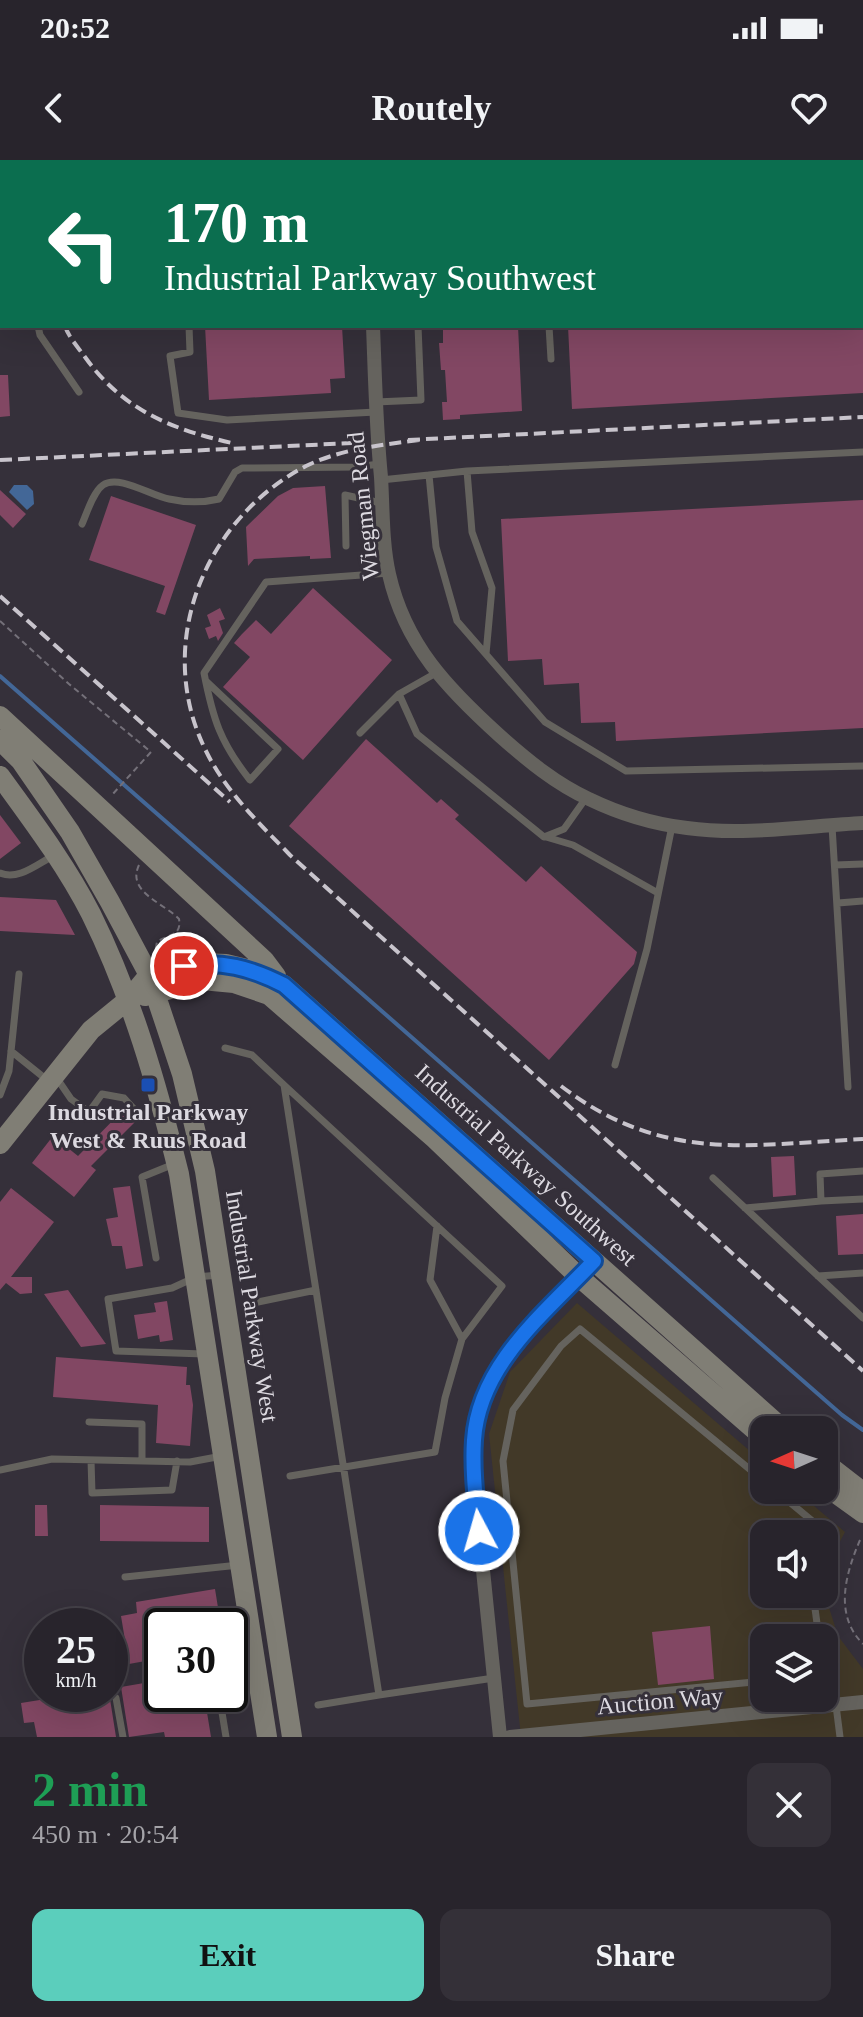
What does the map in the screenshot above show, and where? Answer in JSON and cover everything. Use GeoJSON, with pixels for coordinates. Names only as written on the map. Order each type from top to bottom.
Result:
{"type":"FeatureCollection","features":[{"type":"Feature","properties":{"kind":"main road"},"geometry":{"type":"LineString","coordinates":[[0,716],[264,960],[284,985]]}},
{"type":"Feature","properties":{"kind":"main road","name":"Industrial Parkway West"},"geometry":{"type":"LineString","coordinates":[[0,740],[21,761],[70,832],[153,985],[182,1074],[199,1144],[221,1275],[292,1737]]}},
{"type":"Feature","properties":{"kind":"main road"},"geometry":{"type":"LineString","coordinates":[[0,776],[55,855],[90,913],[129,999],[156,1083],[176,1164],[196,1277],[267,1737]]}},
{"type":"Feature","properties":{"kind":"main road","name":"Industrial Parkway Southwest"},"geometry":{"type":"LineString","coordinates":[[129,999],[153,985],[165,969],[202,963],[226,964],[255,971],[284,985],[768,1416]]}},
{"type":"Feature","properties":{"kind":"main road","name":"Industrial Parkway Southwest"},"geometry":{"type":"LineString","coordinates":[[153,985],[202,980],[234,983],[269,995],[435,1139],[579,1277],[750,1426]]}},
{"type":"Feature","properties":{"kind":"main road"},"geometry":{"type":"LineString","coordinates":[[0,1144],[91,1030],[129,999]]}},
{"type":"Feature","properties":{"kind":"main road"},"geometry":{"type":"LineString","coordinates":[[838,1478],[860,1504]]}},
{"type":"Feature","properties":{"kind":"main road"},"geometry":{"type":"LineString","coordinates":[[838,1492],[860,1504]]}},
{"type":"Feature","properties":{"kind":"street","name":"Wiegman Road"},"geometry":{"type":"LineString","coordinates":[[373,328],[381,503],[389,573],[400,610],[417,644],[436,673],[463,703],[552,778],[586,798],[619,812],[672,826],[729,830],[863,823]]}},
{"type":"Feature","properties":{"kind":"street"},"geometry":{"type":"LineString","coordinates":[[500,1737],[473,1472],[474,1436],[482,1400],[498,1367],[520,1338],[594,1261]]}},
{"type":"Feature","properties":{"kind":"street","name":"Auction Way"},"geometry":{"type":"LineString","coordinates":[[838,1706],[863,1702]]}},
{"type":"Feature","properties":{"kind":"street","name":"Auction Way"},"geometry":{"type":"LineString","coordinates":[[510,1737],[647,1731],[791,1712]]}},
{"type":"Feature","properties":{"kind":"lane"},"geometry":{"type":"LineString","coordinates":[[38,328],[40,335],[79,392]]}},
{"type":"Feature","properties":{"kind":"lane"},"geometry":{"type":"LineString","coordinates":[[189,328],[190,352],[170,356],[178,413],[227,420],[421,400],[418,328]]}},
{"type":"Feature","properties":{"kind":"lane"},"geometry":{"type":"LineString","coordinates":[[549,328],[551,359]]}},
{"type":"Feature","properties":{"kind":"lane"},"geometry":{"type":"LineString","coordinates":[[381,480],[467,471],[863,452]]}},
{"type":"Feature","properties":{"kind":"lane"},"geometry":{"type":"LineString","coordinates":[[82,524],[100,486],[109,482],[120,481],[168,499],[200,503],[219,499],[235,472],[242,468],[379,464]]}},
{"type":"Feature","properties":{"kind":"lane"},"geometry":{"type":"LineString","coordinates":[[467,471],[472,532],[492,588],[486,654]]}},
{"type":"Feature","properties":{"kind":"lane"},"geometry":{"type":"LineString","coordinates":[[429,475],[436,547],[457,621],[545,722],[626,771],[863,766]]}},
{"type":"Feature","properties":{"kind":"lane"},"geometry":{"type":"LineString","coordinates":[[346,546],[345,495],[381,503]]}},
{"type":"Feature","properties":{"kind":"lane"},"geometry":{"type":"LineString","coordinates":[[206,681],[278,749],[250,780],[228,753],[212,715],[204,673],[266,582],[389,573]]}},
{"type":"Feature","properties":{"kind":"lane"},"geometry":{"type":"LineString","coordinates":[[360,733],[399,694],[436,673]]}},
{"type":"Feature","properties":{"kind":"lane"},"geometry":{"type":"LineString","coordinates":[[399,694],[417,734],[544,837],[573,845],[658,893]]}},
{"type":"Feature","properties":{"kind":"lane"},"geometry":{"type":"LineString","coordinates":[[544,837],[564,829],[586,798]]}},
{"type":"Feature","properties":{"kind":"lane"},"geometry":{"type":"LineString","coordinates":[[832,825],[848,1087]]}},
{"type":"Feature","properties":{"kind":"lane"},"geometry":{"type":"LineString","coordinates":[[615,1065],[647,949],[672,826]]}},
{"type":"Feature","properties":{"kind":"lane"},"geometry":{"type":"LineString","coordinates":[[0,873],[7,876],[22,873],[55,855]]}},
{"type":"Feature","properties":{"kind":"lane"},"geometry":{"type":"LineString","coordinates":[[835,865],[863,864]]}},
{"type":"Feature","properties":{"kind":"lane"},"geometry":{"type":"LineString","coordinates":[[838,903],[863,901]]}},
{"type":"Feature","properties":{"kind":"lane"},"geometry":{"type":"LineString","coordinates":[[0,1095],[9,1071],[19,974]]}},
{"type":"Feature","properties":{"kind":"lane"},"geometry":{"type":"LineString","coordinates":[[225,1048],[252,1055],[502,1286],[462,1339],[445,1398],[435,1452],[290,1476]]}},
{"type":"Feature","properties":{"kind":"lane"},"geometry":{"type":"LineString","coordinates":[[11,1051],[52,1079],[89,1112],[102,1094],[124,1098],[136,1111]]}},
{"type":"Feature","properties":{"kind":"lane"},"geometry":{"type":"LineString","coordinates":[[284,1085],[379,1695]]}},
{"type":"Feature","properties":{"kind":"lane"},"geometry":{"type":"LineString","coordinates":[[156,1258],[142,1177],[176,1164]]}},
{"type":"Feature","properties":{"kind":"lane"},"geometry":{"type":"LineString","coordinates":[[821,1201],[820,1174],[863,1171]]}},
{"type":"Feature","properties":{"kind":"lane"},"geometry":{"type":"LineString","coordinates":[[713,1178],[862,1316]]}},
{"type":"Feature","properties":{"kind":"lane"},"geometry":{"type":"LineString","coordinates":[[745,1208],[863,1199]]}},
{"type":"Feature","properties":{"kind":"lane"},"geometry":{"type":"LineString","coordinates":[[437,1226],[430,1280],[462,1339]]}},
{"type":"Feature","properties":{"kind":"lane"},"geometry":{"type":"LineString","coordinates":[[818,1276],[863,1273]]}},
{"type":"Feature","properties":{"kind":"lane"},"geometry":{"type":"LineString","coordinates":[[208,1355],[116,1351],[108,1299],[172,1288],[196,1277],[221,1275]]}},
{"type":"Feature","properties":{"kind":"lane"},"geometry":{"type":"LineString","coordinates":[[258,1302],[316,1290]]}},
{"type":"Feature","properties":{"kind":"lane"},"geometry":{"type":"LineString","coordinates":[[750,1469],[580,1329],[561,1346],[513,1410],[503,1461],[527,1704],[750,1682]]}},
{"type":"Feature","properties":{"kind":"lane"},"geometry":{"type":"LineString","coordinates":[[89,1422],[142,1424],[142,1461]]}},
{"type":"Feature","properties":{"kind":"lane"},"geometry":{"type":"LineString","coordinates":[[0,1470],[52,1459],[177,1461],[224,1455]]}},
{"type":"Feature","properties":{"kind":"lane"},"geometry":{"type":"LineString","coordinates":[[91,1460],[92,1493],[172,1490],[177,1461]]}},
{"type":"Feature","properties":{"kind":"lane"},"geometry":{"type":"LineString","coordinates":[[792,1504],[811,1520]]}},
{"type":"Feature","properties":{"kind":"lane"},"geometry":{"type":"LineString","coordinates":[[125,1577],[241,1565]]}},
{"type":"Feature","properties":{"kind":"lane"},"geometry":{"type":"LineString","coordinates":[[248,1669],[257,1668]]}},
{"type":"Feature","properties":{"kind":"lane"},"geometry":{"type":"LineString","coordinates":[[318,1705],[494,1678]]}},
{"type":"Feature","properties":{"kind":"lane"},"geometry":{"type":"LineString","coordinates":[[119,1712],[123,1737]]}},
{"type":"Feature","properties":{"kind":"lane"},"geometry":{"type":"LineString","coordinates":[[222,1712],[226,1737]]}},
{"type":"Feature","properties":{"kind":"lane"},"geometry":{"type":"LineString","coordinates":[[838,1712],[840,1737]]}},
{"type":"Feature","properties":{"kind":"path"},"geometry":{"type":"LineString","coordinates":[[0,621],[151,752],[107,801]]}},
{"type":"Feature","properties":{"kind":"path"},"geometry":{"type":"LineString","coordinates":[[147,855],[136,870],[136,882],[148,896],[170,909],[180,925],[174,936],[157,942],[153,985]]}},
{"type":"Feature","properties":{"kind":"path"},"geometry":{"type":"LineString","coordinates":[[860,1540],[846,1577],[844,1608],[851,1632],[863,1644]]}},
{"type":"Feature","properties":{"kind":"shaded area"},"geometry":{"type":"Polygon","coordinates":[[[577,1303],[750,1451],[750,1504],[812,1504],[831,1520],[750,1520],[750,1608],[829,1608],[834,1624],[750,1624],[750,1712],[838,1712],[838,1636],[863,1669],[863,1737],[521,1737],[489,1434],[510,1372],[577,1303]]]}},
{"type":"Feature","properties":{"kind":"shaded area"},"geometry":{"type":"Polygon","coordinates":[[[838,1526],[845,1532],[838,1545],[838,1526]]]}},
{"type":"Feature","properties":{"kind":"water"},"geometry":{"type":"Polygon","coordinates":[[[14,485],[27,485],[33,491],[34,504],[27,510],[9,492],[14,485]]]}},
{"type":"Feature","properties":{"kind":"building"},"geometry":{"type":"Polygon","coordinates":[[[205,328],[342,328],[345,378],[330,379],[331,393],[209,400],[205,328]]]}},
{"type":"Feature","properties":{"kind":"building"},"geometry":{"type":"Polygon","coordinates":[[[443,328],[518,328],[522,411],[460,415],[460,419],[443,420],[442,402],[447,402],[439,343],[443,343],[443,328]]]}},
{"type":"Feature","properties":{"kind":"building"},"geometry":{"type":"Polygon","coordinates":[[[568,328],[863,328],[863,393],[572,409],[568,328]]]}},
{"type":"Feature","properties":{"kind":"building"},"geometry":{"type":"Polygon","coordinates":[[[0,375],[8,375],[10,416],[0,417],[0,375]]]}},
{"type":"Feature","properties":{"kind":"building"},"geometry":{"type":"Polygon","coordinates":[[[325,486],[331,558],[254,559],[248,566],[246,527],[278,496],[293,488],[325,486]]]}},
{"type":"Feature","properties":{"kind":"building"},"geometry":{"type":"Polygon","coordinates":[[[0,490],[26,514],[13,528],[0,515],[0,490]]]}},
{"type":"Feature","properties":{"kind":"building"},"geometry":{"type":"Polygon","coordinates":[[[111,496],[196,525],[165,615],[156,612],[165,586],[89,560],[111,496]]]}},
{"type":"Feature","properties":{"kind":"building"},"geometry":{"type":"Polygon","coordinates":[[[863,500],[863,728],[616,741],[615,722],[581,723],[579,683],[544,685],[542,659],[508,661],[501,519],[863,500]]]}},
{"type":"Feature","properties":{"kind":"building"},"geometry":{"type":"Polygon","coordinates":[[[313,588],[392,660],[303,760],[223,687],[250,657],[234,643],[242,634],[256,620],[271,634],[313,588]]]}},
{"type":"Feature","properties":{"kind":"building"},"geometry":{"type":"Polygon","coordinates":[[[220,608],[225,619],[219,621],[223,633],[218,641],[216,636],[209,639],[205,628],[211,626],[207,615],[220,608]]]}},
{"type":"Feature","properties":{"kind":"building"},"geometry":{"type":"Polygon","coordinates":[[[366,739],[437,803],[441,799],[459,815],[455,819],[526,882],[541,866],[637,952],[634,964],[549,1060],[289,826],[366,739]]]}},
{"type":"Feature","properties":{"kind":"building"},"geometry":{"type":"Polygon","coordinates":[[[0,815],[21,843],[0,859],[0,815]]]}},
{"type":"Feature","properties":{"kind":"building"},"geometry":{"type":"Polygon","coordinates":[[[0,897],[56,900],[75,935],[0,931],[0,897]]]}},
{"type":"Feature","properties":{"kind":"building"},"geometry":{"type":"Polygon","coordinates":[[[125,1108],[137,1120],[91,1166],[96,1170],[74,1197],[32,1163],[53,1136],[78,1156],[125,1108]]]}},
{"type":"Feature","properties":{"kind":"building"},"geometry":{"type":"Polygon","coordinates":[[[794,1156],[796,1195],[773,1197],[771,1157],[794,1156]]]}},
{"type":"Feature","properties":{"kind":"building"},"geometry":{"type":"Polygon","coordinates":[[[130,1186],[143,1266],[126,1269],[122,1246],[112,1246],[106,1219],[118,1217],[113,1188],[130,1186]]]}},
{"type":"Feature","properties":{"kind":"building"},"geometry":{"type":"Polygon","coordinates":[[[11,1188],[54,1222],[11,1277],[32,1277],[32,1293],[20,1294],[6,1283],[0,1290],[0,1202],[11,1188]]]}},
{"type":"Feature","properties":{"kind":"building"},"geometry":{"type":"Polygon","coordinates":[[[863,1214],[863,1254],[838,1255],[836,1216],[863,1214]]]}},
{"type":"Feature","properties":{"kind":"building"},"geometry":{"type":"Polygon","coordinates":[[[68,1290],[106,1344],[81,1347],[44,1294],[68,1290]]]}},
{"type":"Feature","properties":{"kind":"building"},"geometry":{"type":"Polygon","coordinates":[[[167,1301],[173,1340],[160,1342],[159,1335],[138,1339],[134,1315],[156,1312],[154,1303],[167,1301]]]}},
{"type":"Feature","properties":{"kind":"building"},"geometry":{"type":"Polygon","coordinates":[[[56,1357],[187,1367],[186,1385],[190,1385],[193,1405],[190,1446],[156,1443],[158,1405],[53,1397],[56,1357]]]}},
{"type":"Feature","properties":{"kind":"building"},"geometry":{"type":"Polygon","coordinates":[[[35,1505],[47,1505],[48,1536],[35,1536],[35,1505]]]}},
{"type":"Feature","properties":{"kind":"building"},"geometry":{"type":"Polygon","coordinates":[[[100,1505],[209,1507],[209,1542],[100,1541],[100,1505]]]}},
{"type":"Feature","properties":{"kind":"building"},"geometry":{"type":"Polygon","coordinates":[[[215,1589],[218,1608],[144,1608],[144,1661],[129,1664],[128,1615],[137,1613],[136,1602],[215,1589]]]}},
{"type":"Feature","properties":{"kind":"building"},"geometry":{"type":"Polygon","coordinates":[[[710,1626],[714,1679],[658,1685],[652,1632],[710,1626]]]}},
{"type":"Feature","properties":{"kind":"building"},"geometry":{"type":"Polygon","coordinates":[[[144,1683],[144,1712],[207,1712],[211,1737],[165,1737],[164,1732],[129,1737],[125,1712],[128,1712],[128,1686],[144,1683]]]}},
{"type":"Feature","properties":{"kind":"building"},"geometry":{"type":"Polygon","coordinates":[[[21,1703],[24,1703],[24,1712],[112,1712],[116,1737],[37,1737],[34,1722],[24,1723],[21,1703]]]}},
{"type":"Feature","properties":{"kind":"waterway"},"geometry":{"type":"LineString","coordinates":[[0,676],[842,1415],[863,1430]]}},
{"type":"Feature","properties":{"kind":"railway"},"geometry":{"type":"LineString","coordinates":[[66,328],[100,375],[132,404],[169,424],[232,443]]}},
{"type":"Feature","properties":{"kind":"railway"},"geometry":{"type":"LineString","coordinates":[[408,440],[863,417]]}},
{"type":"Feature","properties":{"kind":"railway"},"geometry":{"type":"LineString","coordinates":[[419,440],[347,452],[306,466],[270,489],[240,518],[216,552],[198,589],[187,628],[185,669],[191,710],[206,751],[233,793],[290,855],[863,1371]]}},
{"type":"Feature","properties":{"kind":"railway"},"geometry":{"type":"LineString","coordinates":[[0,460],[352,443]]}},
{"type":"Feature","properties":{"kind":"railway"},"geometry":{"type":"LineString","coordinates":[[0,596],[230,802]]}},
{"type":"Feature","properties":{"kind":"railway"},"geometry":{"type":"LineString","coordinates":[[561,1086],[598,1111],[634,1128],[670,1138],[706,1144],[743,1145],[863,1139]]}},
{"type":"Feature","properties":{"kind":"place","name":"Industrial Parkway West & Ruus Road"},"geometry":{"type":"Point","coordinates":[148,1085]}},
{"type":"Feature","properties":{"kind":"route"},"geometry":{"type":"LineString","coordinates":[[184,966],[226,964],[255,971],[284,985],[446,1126],[594,1261],[520,1338],[498,1367],[482,1400],[474,1436],[473,1472],[479,1531]]}}]}
